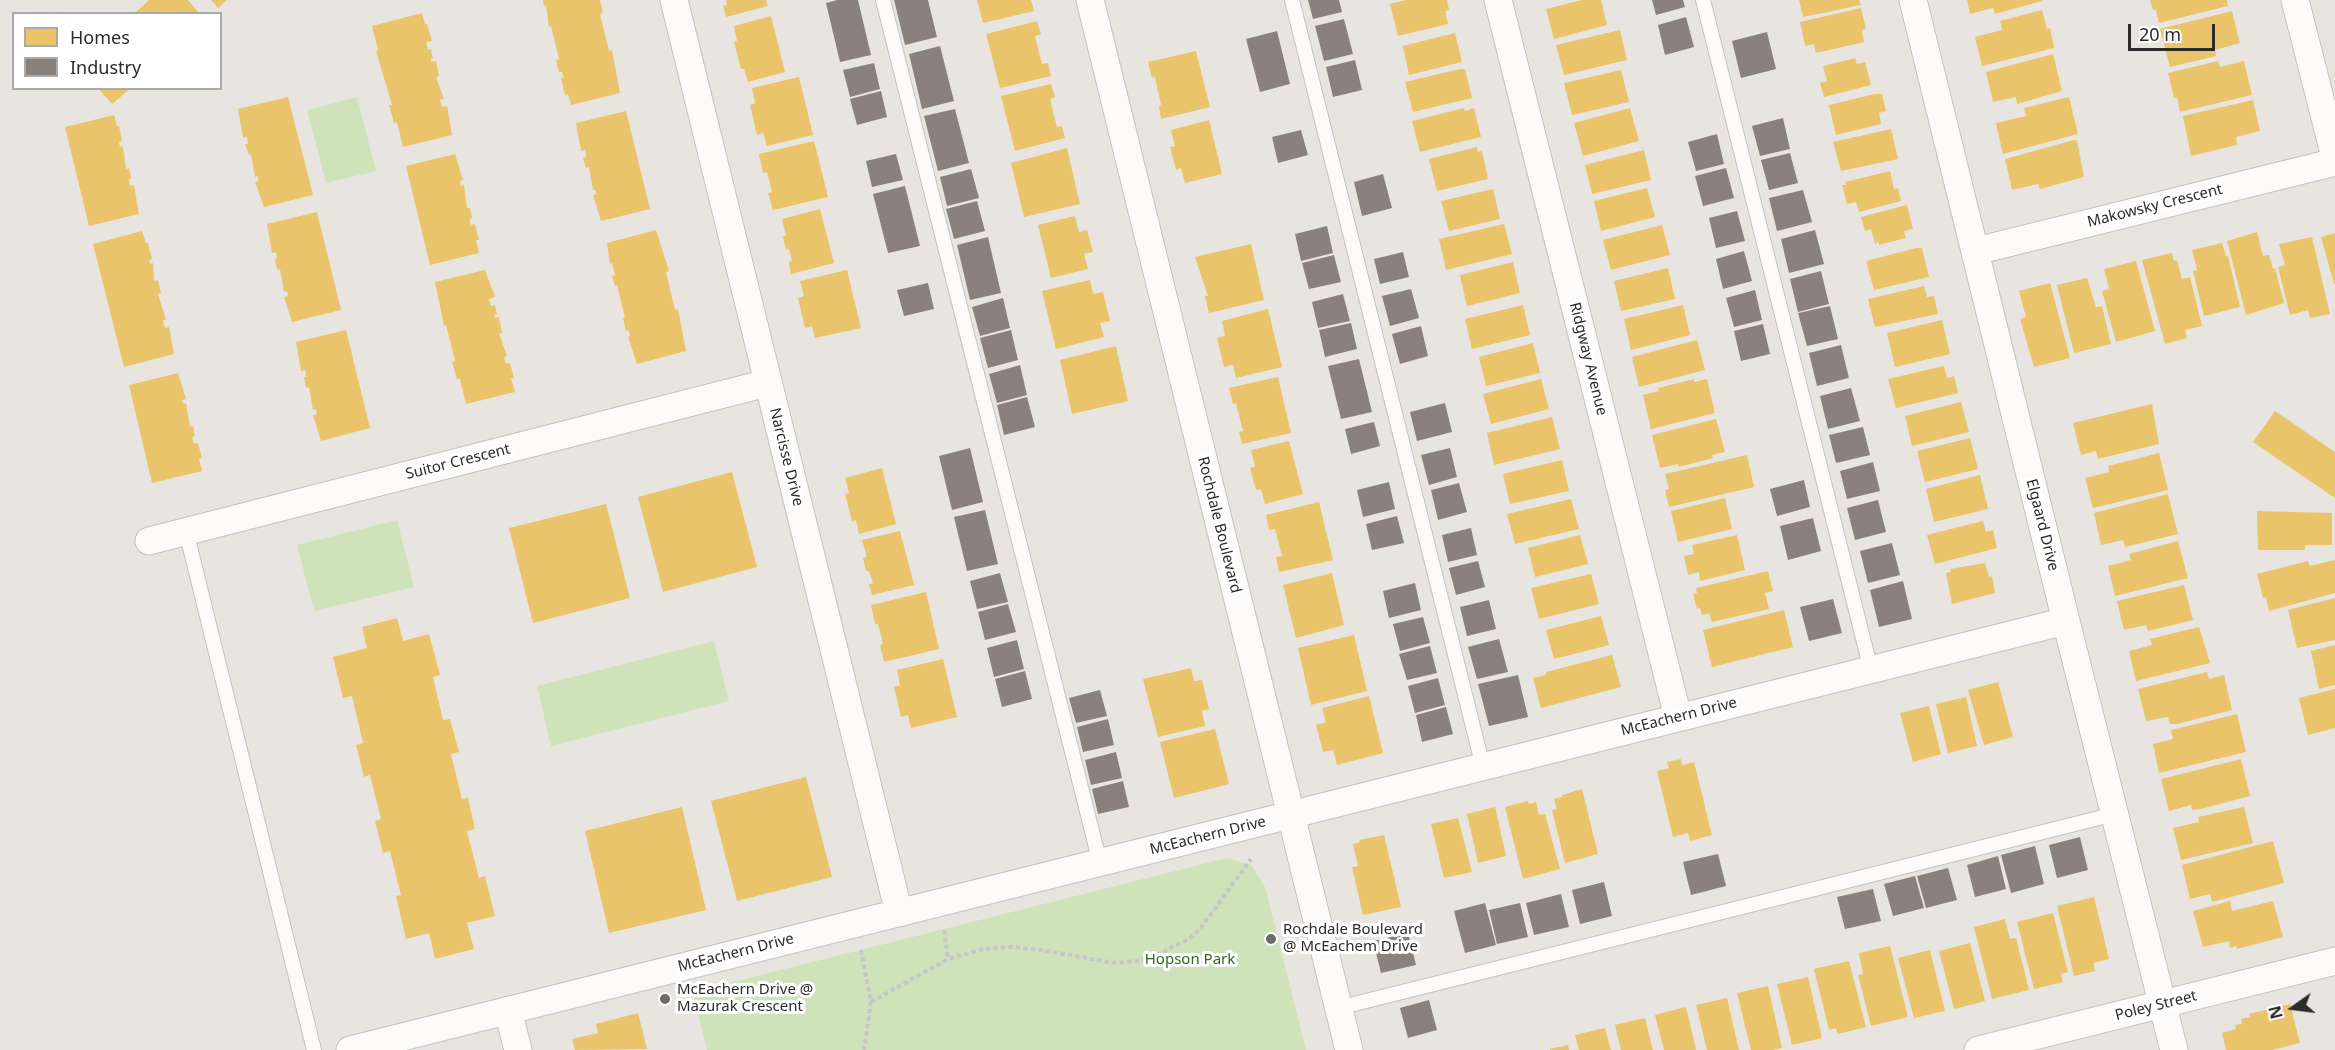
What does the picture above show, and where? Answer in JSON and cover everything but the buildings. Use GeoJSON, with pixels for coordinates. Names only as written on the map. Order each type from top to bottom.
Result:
{"type":"FeatureCollection","features":[{"type":"Feature","properties":{"kind":"street","name":"Narcisse Drive"},"geometry":{"type":"LineString","coordinates":[[674,0],[899,913]]}},
{"type":"Feature","properties":{"kind":"street","name":"Rochdale Boulevard"},"geometry":{"type":"LineString","coordinates":[[1090,0],[1289,815],[1349,1050]]}},
{"type":"Feature","properties":{"kind":"street","name":"Ridgway Avenue"},"geometry":{"type":"LineString","coordinates":[[1498,0],[1678,717]]}},
{"type":"Feature","properties":{"kind":"street","name":"Elgaard Drive"},"geometry":{"type":"LineString","coordinates":[[1913,0],[2174,1050]]}},
{"type":"Feature","properties":{"kind":"street","name":"Makowsky Crescent"},"geometry":{"type":"LineString","coordinates":[[1976,251],[2335,159],[2295,0]]}},
{"type":"Feature","properties":{"kind":"street","name":"Suitor Crescent"},"geometry":{"type":"LineString","coordinates":[[149,541],[767,382]]}},
{"type":"Feature","properties":{"kind":"street","name":"McEachern Drive"},"geometry":{"type":"LineString","coordinates":[[350,1050],[2066,621]]}},
{"type":"Feature","properties":{"kind":"street","name":"Poley Street"},"geometry":{"type":"LineString","coordinates":[[1978,1050],[2335,961]]}},
{"type":"Feature","properties":{"kind":"street"},"geometry":{"type":"LineString","coordinates":[[508,1010],[518,1050]]}},
{"type":"Feature","properties":{"kind":"lane"},"geometry":{"type":"LineString","coordinates":[[883,0],[1100,863]]}},
{"type":"Feature","properties":{"kind":"lane"},"geometry":{"type":"LineString","coordinates":[[1292,0],[1482,767]]}},
{"type":"Feature","properties":{"kind":"lane"},"geometry":{"type":"LineString","coordinates":[[1703,0],[1871,670]]}},
{"type":"Feature","properties":{"kind":"lane"},"geometry":{"type":"LineString","coordinates":[[186,531],[314,1050]]}},
{"type":"Feature","properties":{"kind":"lane"},"geometry":{"type":"LineString","coordinates":[[1338,1008],[2115,814]]}},
{"type":"Feature","properties":{"kind":"path"},"geometry":{"type":"LineString","coordinates":[[871,1002],[948,959],[983,949],[1012,947],[1041,950],[1115,963],[1137,961],[1154,956],[1189,939],[1200,929],[1251,859]]}},
{"type":"Feature","properties":{"kind":"path"},"geometry":{"type":"LineString","coordinates":[[943,925],[948,959]]}},
{"type":"Feature","properties":{"kind":"path"},"geometry":{"type":"LineString","coordinates":[[860,946],[871,1002],[864,1050]]}},
{"type":"Feature","properties":{"kind":"green space"},"geometry":{"type":"Polygon","coordinates":[[[357,97],[376,171],[326,183],[307,110],[357,97]]]}},
{"type":"Feature","properties":{"kind":"green space"},"geometry":{"type":"Polygon","coordinates":[[[397,520],[414,587],[314,611],[297,545],[397,520]]]}},
{"type":"Feature","properties":{"kind":"green space"},"geometry":{"type":"Polygon","coordinates":[[[714,641],[729,701],[551,746],[537,686],[714,641]]]}},
{"type":"Feature","properties":{"kind":"green space","name":"Hopson Park"},"geometry":{"type":"Polygon","coordinates":[[[1227,858],[1251,865],[1265,887],[1306,1050],[707,1050],[693,992],[1227,858]]]}},
{"type":"Feature","properties":{"kind":"place","name":"Rochdale Boulevard @ McEachem Drive"},"geometry":{"type":"Point","coordinates":[1271,939]}},
{"type":"Feature","properties":{"kind":"place","name":"McEachern Drive @ Mazurak Crescent"},"geometry":{"type":"Point","coordinates":[665,999]}}]}
